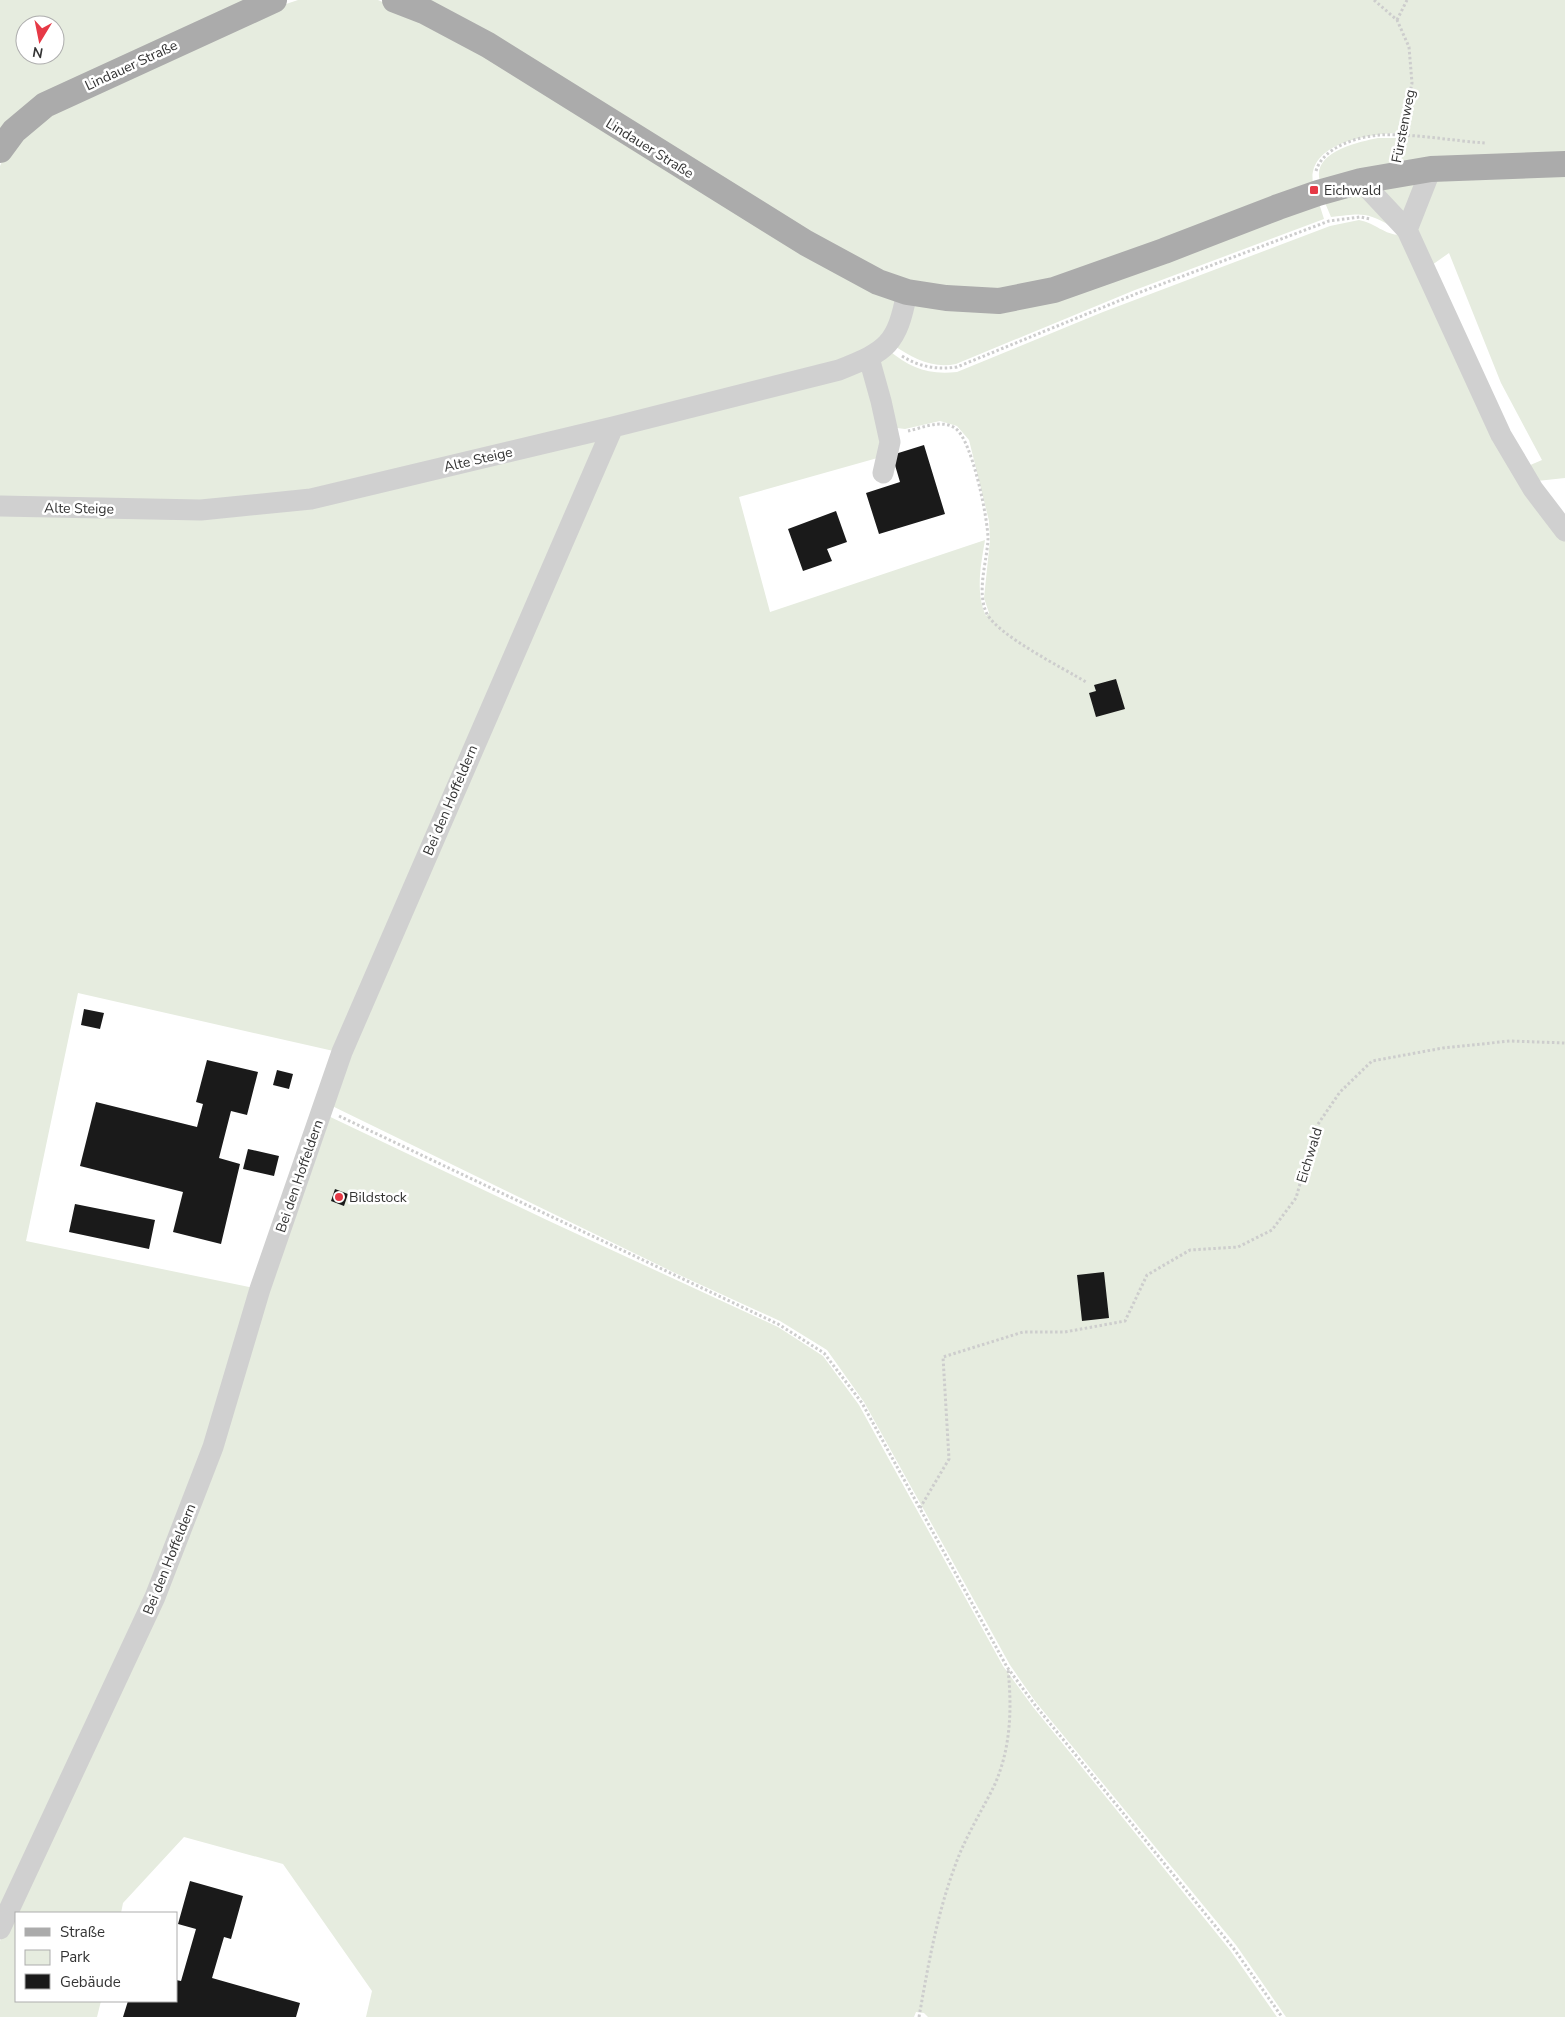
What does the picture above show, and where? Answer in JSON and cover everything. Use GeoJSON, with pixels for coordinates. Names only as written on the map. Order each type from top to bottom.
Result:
{"type":"FeatureCollection","features":[{"type":"Feature","properties":{"kind":"main road","name":"Lindauer Straße"},"geometry":{"type":"LineString","coordinates":[[0,150],[14,131],[45,105],[274,0]]}},
{"type":"Feature","properties":{"kind":"main road","name":"Lindauer Straße"},"geometry":{"type":"LineString","coordinates":[[395,0],[426,12],[488,46],[806,244],[878,282],[907,292],[946,298],[1000,301],[1054,290],[1164,251],[1278,207],[1361,181],[1431,169],[1565,164]]}},
{"type":"Feature","properties":{"kind":"street"},"geometry":{"type":"LineString","coordinates":[[1407,230],[1431,169]]}},
{"type":"Feature","properties":{"kind":"street"},"geometry":{"type":"LineString","coordinates":[[1361,181],[1407,230],[1501,435],[1532,489],[1565,531]]}},
{"type":"Feature","properties":{"kind":"street","name":"Alte Steige"},"geometry":{"type":"LineString","coordinates":[[0,506],[201,510],[311,499],[613,428],[839,370],[870,358],[888,345],[902,319],[907,292]]}},
{"type":"Feature","properties":{"kind":"street"},"geometry":{"type":"LineString","coordinates":[[870,358],[890,442],[883,473]]}},
{"type":"Feature","properties":{"kind":"street","name":"Bei den Hoffeldern"},"geometry":{"type":"LineString","coordinates":[[0,1929],[156,1597],[213,1447],[260,1289],[342,1052],[613,428]]}},
{"type":"Feature","properties":{"kind":"path","name":"Fürstenweg"},"geometry":{"type":"LineString","coordinates":[[1374,0],[1397,20],[1408,47],[1412,83],[1399,140],[1394,174]]}},
{"type":"Feature","properties":{"kind":"path"},"geometry":{"type":"LineString","coordinates":[[1397,20],[1407,0]]}},
{"type":"Feature","properties":{"kind":"path"},"geometry":{"type":"LineString","coordinates":[[888,345],[905,358],[922,366],[942,369],[957,367],[1138,293],[1329,221],[1360,217],[1372,219]]}},
{"type":"Feature","properties":{"kind":"path"},"geometry":{"type":"LineString","coordinates":[[887,430],[905,432],[940,423],[956,428],[966,441],[987,521],[988,540],[983,599],[987,615],[1000,628],[1020,642],[1086,682]]}},
{"type":"Feature","properties":{"kind":"path","name":"Eichwald"},"geometry":{"type":"LineString","coordinates":[[920,1508],[949,1459],[943,1357],[1023,1332],[1065,1332],[1125,1321],[1147,1275],[1190,1250],[1238,1247],[1272,1230],[1296,1198],[1316,1127],[1340,1092],[1372,1061],[1443,1048],[1510,1041],[1565,1043]]}},
{"type":"Feature","properties":{"kind":"path"},"geometry":{"type":"LineString","coordinates":[[322,1108],[778,1324],[824,1353],[862,1403],[1007,1667],[1035,1705],[1234,1948],[1282,2017]]}},
{"type":"Feature","properties":{"kind":"path"},"geometry":{"type":"LineString","coordinates":[[918,2017],[934,1938],[955,1866],[995,1783],[1009,1736],[1011,1701],[1007,1667]]}},
{"type":"Feature","properties":{"kind":"green space"},"geometry":{"type":"Polygon","coordinates":[[[0,0],[256,0],[0,132],[0,0]]]}},
{"type":"Feature","properties":{"kind":"green space"},"geometry":{"type":"Polygon","coordinates":[[[298,0],[378,0],[422,19],[900,296],[897,318],[867,353],[310,495],[200,506],[0,502],[0,166],[3,159],[49,113],[268,10],[298,0]]]}},
{"type":"Feature","properties":{"kind":"green space"},"geometry":{"type":"Polygon","coordinates":[[[412,0],[1565,0],[1565,156],[1401,166],[1403,140],[1411,102],[1405,101],[1397,133],[1354,139],[1340,144],[1327,152],[1318,161],[1313,173],[1314,188],[1002,295],[879,277],[412,0]]]}},
{"type":"Feature","properties":{"kind":"green space"},"geometry":{"type":"Polygon","coordinates":[[[1378,138],[1396,138],[1391,167],[1321,184],[1319,173],[1322,164],[1328,157],[1348,146],[1378,138]]]}},
{"type":"Feature","properties":{"kind":"green space"},"geometry":{"type":"Polygon","coordinates":[[[1565,171],[1565,478],[1537,481],[1528,466],[1542,460],[1501,383],[1449,253],[1432,265],[1415,228],[1434,178],[1565,171]]]}},
{"type":"Feature","properties":{"kind":"green space"},"geometry":{"type":"Polygon","coordinates":[[[1422,177],[1406,223],[1373,185],[1422,177]]]}},
{"type":"Feature","properties":{"kind":"green space"},"geometry":{"type":"Polygon","coordinates":[[[1360,188],[1391,226],[1375,218],[1362,215],[1331,217],[1323,198],[1360,188]]]}},
{"type":"Feature","properties":{"kind":"green space"},"geometry":{"type":"Polygon","coordinates":[[[1318,200],[1324,219],[1135,290],[956,364],[931,364],[915,358],[893,345],[912,300],[999,307],[1318,200]]]}},
{"type":"Feature","properties":{"kind":"green space"},"geometry":{"type":"Polygon","coordinates":[[[1359,220],[1390,233],[1400,235],[1559,534],[1565,541],[1565,2017],[1286,2017],[1236,1945],[1035,1701],[1010,1665],[864,1402],[827,1350],[780,1321],[675,1273],[326,1103],[617,431],[868,363],[879,402],[881,457],[739,497],[770,612],[985,540],[980,588],[986,616],[989,613],[984,598],[990,540],[989,521],[969,440],[957,426],[940,421],[905,429],[889,427],[874,360],[888,350],[912,366],[920,369],[946,373],[957,372],[1103,312],[1330,226],[1359,220]]]}},
{"type":"Feature","properties":{"kind":"green space"},"geometry":{"type":"Polygon","coordinates":[[[606,434],[338,1052],[78,993],[26,1241],[254,1288],[208,1447],[150,1594],[0,1920],[0,512],[201,516],[606,434]]]}},
{"type":"Feature","properties":{"kind":"green space"},"geometry":{"type":"Polygon","coordinates":[[[322,1113],[778,1327],[823,1356],[859,1405],[1003,1666],[1033,1707],[1230,1950],[1277,2017],[928,2017],[924,2013],[916,2012],[914,2017],[366,2017],[372,1991],[283,1864],[184,1837],[123,1903],[121,1912],[15,1912],[15,2002],[101,2002],[97,2017],[0,2017],[0,1941],[160,1599],[322,1113]]]}},
{"type":"Feature","properties":{"kind":"building"},"geometry":{"type":"Polygon","coordinates":[[[924,445],[945,514],[879,534],[866,493],[900,482],[892,455],[924,445]]]}},
{"type":"Feature","properties":{"kind":"building"},"geometry":{"type":"Polygon","coordinates":[[[836,511],[847,542],[827,549],[832,561],[803,571],[788,529],[836,511]]]}},
{"type":"Feature","properties":{"kind":"building"},"geometry":{"type":"Polygon","coordinates":[[[1116,679],[1125,709],[1096,717],[1089,693],[1096,691],[1094,685],[1116,679]]]}},
{"type":"Feature","properties":{"kind":"building"},"geometry":{"type":"Polygon","coordinates":[[[84,1009],[104,1013],[100,1029],[81,1025],[84,1009]]]}},
{"type":"Feature","properties":{"kind":"building"},"geometry":{"type":"Polygon","coordinates":[[[207,1060],[258,1072],[247,1115],[231,1111],[219,1158],[240,1164],[221,1244],[173,1232],[183,1192],[80,1166],[96,1102],[197,1127],[203,1104],[196,1102],[207,1060]]]}},
{"type":"Feature","properties":{"kind":"building"},"geometry":{"type":"Polygon","coordinates":[[[277,1070],[293,1074],[289,1089],[273,1085],[277,1070]]]}},
{"type":"Feature","properties":{"kind":"building"},"geometry":{"type":"Polygon","coordinates":[[[248,1149],[279,1156],[274,1176],[243,1169],[248,1149]]]}},
{"type":"Feature","properties":{"kind":"building","name":"Bildstock"},"geometry":{"type":"Polygon","coordinates":[[[335,1189],[348,1194],[344,1206],[331,1201],[335,1189]]]}},
{"type":"Feature","properties":{"kind":"building"},"geometry":{"type":"Polygon","coordinates":[[[75,1204],[155,1220],[149,1249],[69,1232],[75,1204]]]}},
{"type":"Feature","properties":{"kind":"building"},"geometry":{"type":"Polygon","coordinates":[[[1104,1272],[1109,1318],[1082,1321],[1077,1275],[1104,1272]]]}},
{"type":"Feature","properties":{"kind":"building"},"geometry":{"type":"Polygon","coordinates":[[[190,1881],[243,1896],[231,1939],[224,1937],[212,1978],[300,2003],[296,2017],[123,2017],[128,2002],[178,2002],[178,1980],[181,1981],[196,1929],[178,1924],[190,1881]]]}},
{"type":"Feature","properties":{"kind":"place","name":"Eichwald"},"geometry":{"type":"Point","coordinates":[1314,190]}},
{"type":"Feature","properties":{"kind":"place","name":"Bildstock"},"geometry":{"type":"Point","coordinates":[339,1197]}}]}
